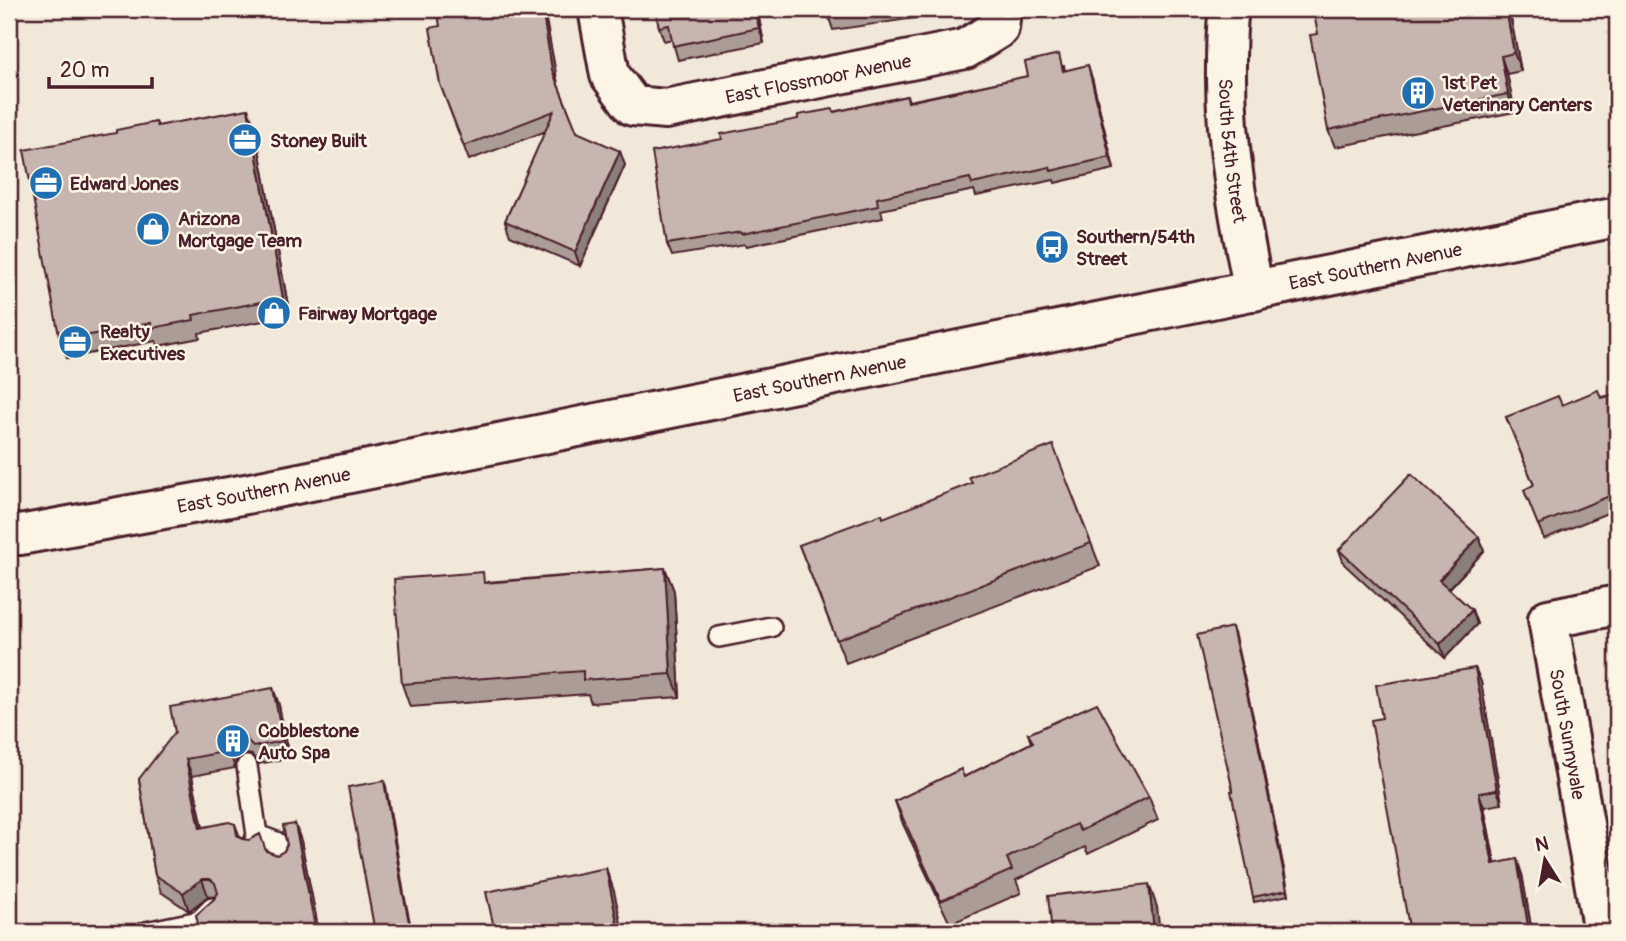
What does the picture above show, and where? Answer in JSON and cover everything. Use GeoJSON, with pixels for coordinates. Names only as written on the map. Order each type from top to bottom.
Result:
{"type":"FeatureCollection","features":[{"type":"Feature","properties":{"kind":"main road","name":"East Flossmoor Avenue"},"geometry":{"type":"LineString","coordinates":[[598,9],[610,75],[633,106],[666,109],[965,49],[1000,18]]}},
{"type":"Feature","properties":{"kind":"main road","name":"South 54th Street"},"geometry":{"type":"LineString","coordinates":[[1229,9],[1226,108],[1233,182],[1254,291]]}},
{"type":"Feature","properties":{"kind":"main road","name":"East Southern Avenue"},"geometry":{"type":"LineString","coordinates":[[13,538],[246,494],[1617,217]]}},
{"type":"Feature","properties":{"kind":"main road","name":"South Sunnyvale"},"geometry":{"type":"LineString","coordinates":[[1603,932],[1548,619],[1617,605]]}},
{"type":"Feature","properties":{"kind":"lane"},"geometry":{"type":"LineString","coordinates":[[719,637],[771,627]]}},
{"type":"Feature","properties":{"kind":"lane"},"geometry":{"type":"LineString","coordinates":[[247,766],[255,840],[276,842],[281,860]]}},
{"type":"Feature","properties":{"kind":"lane"},"geometry":{"type":"LineString","coordinates":[[157,931],[185,928],[199,921],[212,908]]}},
{"type":"Feature","properties":{"kind":"building"},"geometry":{"type":"Polygon","coordinates":[[[437,9],[542,9],[552,70],[577,132],[620,151],[575,252],[505,221],[554,111],[464,146],[440,84],[430,28],[440,26],[437,9]]]}},
{"type":"Feature","properties":{"kind":"building"},"geometry":{"type":"Polygon","coordinates":[[[655,9],[754,9],[759,28],[673,46],[669,25],[659,27],[655,9]]]}},
{"type":"Feature","properties":{"kind":"building"},"geometry":{"type":"Polygon","coordinates":[[[827,9],[889,9],[829,18],[827,9]]]}},
{"type":"Feature","properties":{"kind":"building","name":"1st Pet Veterinary Centers"},"geometry":{"type":"Polygon","coordinates":[[[1313,9],[1506,9],[1514,53],[1501,56],[1508,94],[1328,130],[1310,35],[1318,34],[1313,9]]]}},
{"type":"Feature","properties":{"kind":"building"},"geometry":{"type":"Polygon","coordinates":[[[1059,54],[1063,71],[1088,65],[1110,157],[1051,171],[1050,167],[972,184],[970,178],[877,198],[878,206],[742,234],[741,232],[667,244],[652,152],[722,139],[721,134],[798,119],[798,115],[833,109],[834,112],[907,96],[908,102],[1028,76],[1025,62],[1059,54]]]}},
{"type":"Feature","properties":{"kind":"building"},"geometry":{"type":"Polygon","coordinates":[[[248,109],[283,298],[193,315],[194,320],[152,328],[151,323],[60,341],[24,150],[116,133],[116,130],[156,122],[157,126],[248,109]]]}},
{"type":"Feature","properties":{"kind":"building"},"geometry":{"type":"Polygon","coordinates":[[[1598,390],[1601,398],[1617,394],[1617,493],[1538,525],[1524,490],[1534,485],[1506,417],[1558,396],[1562,405],[1598,390]]]}},
{"type":"Feature","properties":{"kind":"building"},"geometry":{"type":"Polygon","coordinates":[[[1053,445],[1091,543],[837,640],[799,545],[882,514],[883,518],[972,483],[969,477],[1053,445]]]}},
{"type":"Feature","properties":{"kind":"building"},"geometry":{"type":"Polygon","coordinates":[[[1411,474],[1479,537],[1439,580],[1472,610],[1440,644],[1339,550],[1411,474]]]}},
{"type":"Feature","properties":{"kind":"building"},"geometry":{"type":"Polygon","coordinates":[[[665,568],[671,674],[583,680],[583,671],[402,684],[394,579],[483,572],[484,583],[665,568]]]}},
{"type":"Feature","properties":{"kind":"building"},"geometry":{"type":"Polygon","coordinates":[[[1232,627],[1287,890],[1253,897],[1233,791],[1197,635],[1232,627]]]}},
{"type":"Feature","properties":{"kind":"building"},"geometry":{"type":"Polygon","coordinates":[[[1475,668],[1497,790],[1479,793],[1493,864],[1517,859],[1529,932],[1410,932],[1371,720],[1382,718],[1376,685],[1475,668]]]}},
{"type":"Feature","properties":{"kind":"building"},"geometry":{"type":"Polygon","coordinates":[[[273,688],[283,741],[253,747],[246,738],[238,737],[230,744],[229,751],[186,759],[200,828],[229,822],[235,824],[237,835],[242,839],[249,840],[260,834],[266,851],[277,855],[284,851],[287,845],[283,826],[295,824],[316,932],[200,932],[196,915],[218,893],[215,883],[210,879],[202,879],[183,893],[155,875],[139,779],[175,732],[170,707],[273,688]]]}},
{"type":"Feature","properties":{"kind":"building"},"geometry":{"type":"Polygon","coordinates":[[[1097,703],[1149,797],[1080,831],[1076,824],[1007,858],[1012,870],[941,901],[895,801],[961,769],[964,777],[1033,742],[1028,734],[1097,703]]]}},
{"type":"Feature","properties":{"kind":"building"},"geometry":{"type":"Polygon","coordinates":[[[384,781],[411,932],[375,932],[348,787],[384,781]]]}},
{"type":"Feature","properties":{"kind":"building"},"geometry":{"type":"Polygon","coordinates":[[[606,868],[619,932],[495,932],[486,892],[606,868]]]}},
{"type":"Feature","properties":{"kind":"building"},"geometry":{"type":"Polygon","coordinates":[[[1149,884],[1154,932],[1052,932],[1048,896],[1149,884]]]}},
{"type":"Feature","properties":{"kind":"building"},"geometry":{"type":"Polygon","coordinates":[[[9,894],[15,932],[9,932],[9,894]]]}},
{"type":"Feature","properties":{"kind":"place","name":"1st Pet Veterinary Centers"},"geometry":{"type":"Point","coordinates":[1418,93]}},
{"type":"Feature","properties":{"kind":"place","name":"Stoney Built"},"geometry":{"type":"Point","coordinates":[245,140]}},
{"type":"Feature","properties":{"kind":"place","name":"Edward Jones"},"geometry":{"type":"Point","coordinates":[46,183]}},
{"type":"Feature","properties":{"kind":"place","name":"Arizona Mortgage Team"},"geometry":{"type":"Point","coordinates":[153,229]}},
{"type":"Feature","properties":{"kind":"place","name":"Southern/54th Street"},"geometry":{"type":"Point","coordinates":[1052,247]}},
{"type":"Feature","properties":{"kind":"place","name":"Fairway Mortgage"},"geometry":{"type":"Point","coordinates":[274,313]}},
{"type":"Feature","properties":{"kind":"place","name":"Realty Executives"},"geometry":{"type":"Point","coordinates":[75,342]}},
{"type":"Feature","properties":{"kind":"place","name":"Cobblestone Auto Spa"},"geometry":{"type":"Point","coordinates":[233,741]}}]}
